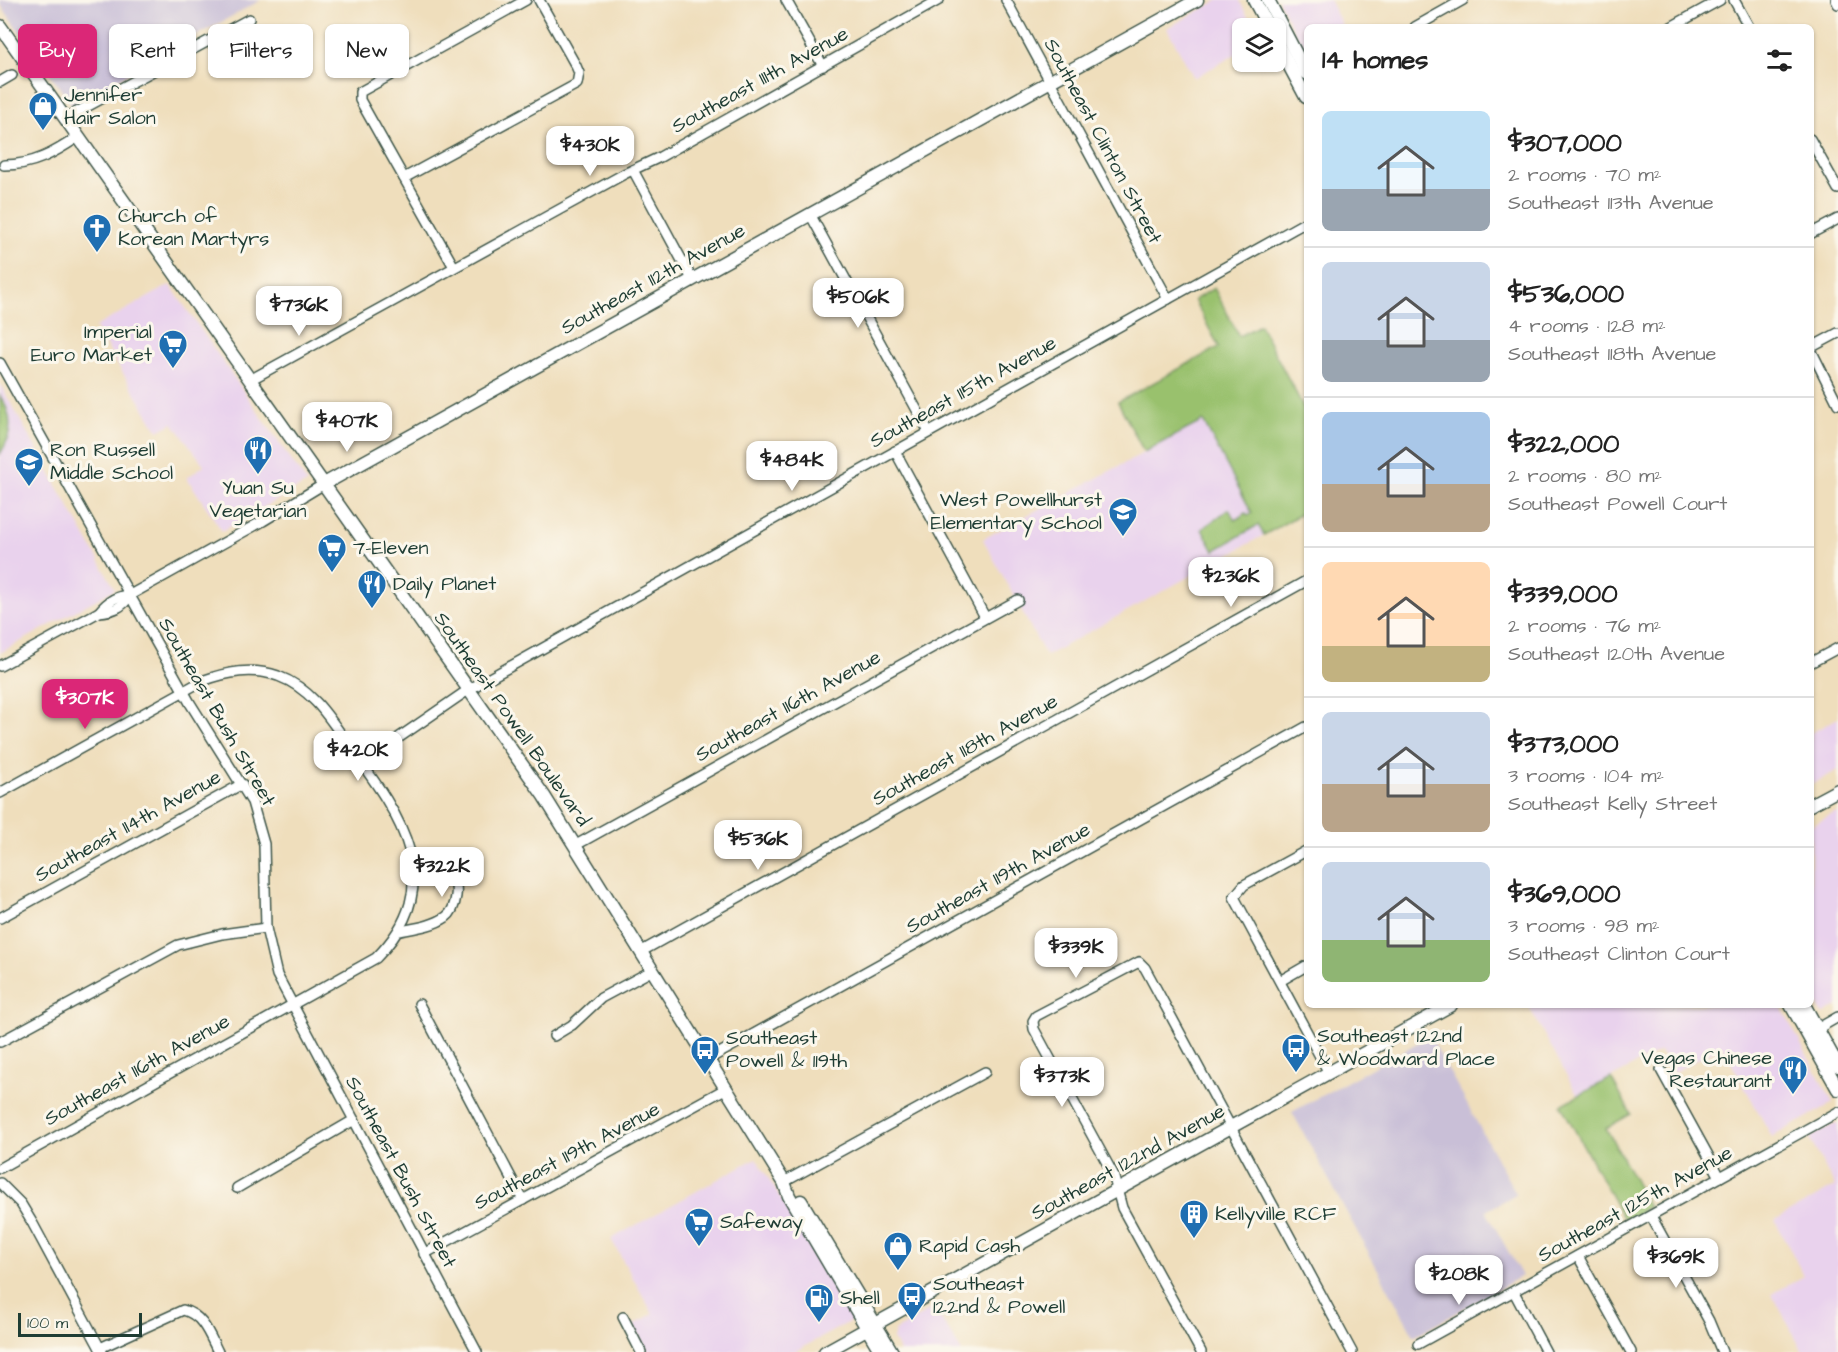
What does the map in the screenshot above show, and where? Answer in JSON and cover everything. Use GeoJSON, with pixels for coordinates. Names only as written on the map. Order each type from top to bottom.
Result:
{"type":"FeatureCollection","features":[{"type":"Feature","properties":{"kind":"main road","name":"Southeast 112th Avenue"},"geometry":{"type":"LineString","coordinates":[[324,484],[1197,0]]}},
{"type":"Feature","properties":{"kind":"main road"},"geometry":{"type":"LineString","coordinates":[[1254,0],[1264,18]]}},
{"type":"Feature","properties":{"kind":"main road"},"geometry":{"type":"LineString","coordinates":[[1268,0],[1304,69]]}},
{"type":"Feature","properties":{"kind":"main road","name":"Southeast Powell Boulevard"},"geometry":{"type":"LineString","coordinates":[[0,26],[576,845],[784,1182],[789,1196],[871,1327],[892,1352]]}},
{"type":"Feature","properties":{"kind":"main road"},"geometry":{"type":"LineString","coordinates":[[1286,60],[1304,93]]}},
{"type":"Feature","properties":{"kind":"main road"},"geometry":{"type":"LineString","coordinates":[[1814,803],[1838,790]]}},
{"type":"Feature","properties":{"kind":"main road","name":"Southeast 122nd Avenue"},"geometry":{"type":"LineString","coordinates":[[825,1352],[1446,1008]]}},
{"type":"Feature","properties":{"kind":"main road"},"geometry":{"type":"LineString","coordinates":[[1793,1008],[1838,1089]]}},
{"type":"Feature","properties":{"kind":"main road"},"geometry":{"type":"LineString","coordinates":[[1806,1008],[1838,1066]]}},
{"type":"Feature","properties":{"kind":"main road"},"geometry":{"type":"LineString","coordinates":[[1800,1022],[1817,1029]]}},
{"type":"Feature","properties":{"kind":"main road","name":"Southeast Powell Boulevard"},"geometry":{"type":"LineString","coordinates":[[871,1327],[881,1352]]}},
{"type":"Feature","properties":{"kind":"street"},"geometry":{"type":"LineString","coordinates":[[454,267],[360,100],[360,92],[526,0]]}},
{"type":"Feature","properties":{"kind":"street"},"geometry":{"type":"LineString","coordinates":[[404,178],[573,87],[579,80],[576,66],[539,0]]}},
{"type":"Feature","properties":{"kind":"street"},"geometry":{"type":"LineString","coordinates":[[786,0],[823,66]]}},
{"type":"Feature","properties":{"kind":"street","name":"Southeast 111th Avenue"},"geometry":{"type":"LineString","coordinates":[[250,380],[660,157],[939,0]]}},
{"type":"Feature","properties":{"kind":"street","name":"Southeast Clinton Street"},"geometry":{"type":"LineString","coordinates":[[1006,0],[1168,299]]}},
{"type":"Feature","properties":{"kind":"street"},"geometry":{"type":"LineString","coordinates":[[1420,24],[1463,0]]}},
{"type":"Feature","properties":{"kind":"street"},"geometry":{"type":"LineString","coordinates":[[1676,24],[1720,0]]}},
{"type":"Feature","properties":{"kind":"street"},"geometry":{"type":"LineString","coordinates":[[1734,0],[1747,24]]}},
{"type":"Feature","properties":{"kind":"street"},"geometry":{"type":"LineString","coordinates":[[67,121],[77,112],[249,19]]}},
{"type":"Feature","properties":{"kind":"street"},"geometry":{"type":"LineString","coordinates":[[0,82],[12,75]]}},
{"type":"Feature","properties":{"kind":"street"},"geometry":{"type":"LineString","coordinates":[[4,165],[34,162],[78,137]]}},
{"type":"Feature","properties":{"kind":"street"},"geometry":{"type":"LineString","coordinates":[[1814,146],[1838,189]]}},
{"type":"Feature","properties":{"kind":"street"},"geometry":{"type":"LineString","coordinates":[[633,170],[692,279]]}},
{"type":"Feature","properties":{"kind":"street"},"geometry":{"type":"LineString","coordinates":[[810,214],[929,432]]}},
{"type":"Feature","properties":{"kind":"street"},"geometry":{"type":"LineString","coordinates":[[1814,232],[1838,219]]}},
{"type":"Feature","properties":{"kind":"street","name":"Southeast 115th Avenue"},"geometry":{"type":"LineString","coordinates":[[362,763],[468,690],[1304,223]]}},
{"type":"Feature","properties":{"kind":"street"},"geometry":{"type":"LineString","coordinates":[[1814,346],[1838,333]]}},
{"type":"Feature","properties":{"kind":"street"},"geometry":{"type":"LineString","coordinates":[[1814,356],[1838,404]]}},
{"type":"Feature","properties":{"kind":"street","name":"Southeast Bush Street"},"geometry":{"type":"LineString","coordinates":[[0,363],[184,692],[242,784],[255,810],[264,844],[266,928],[273,965],[292,1005],[477,1352]]}},
{"type":"Feature","properties":{"kind":"street"},"geometry":{"type":"LineString","coordinates":[[895,451],[985,617]]}},
{"type":"Feature","properties":{"kind":"street","name":"Southeast 112th Avenue"},"geometry":{"type":"LineString","coordinates":[[0,666],[99,612],[110,611],[125,604],[129,595],[263,521],[324,484]]}},
{"type":"Feature","properties":{"kind":"street","name":"Southeast 118th Avenue"},"geometry":{"type":"LineString","coordinates":[[642,951],[1304,583]]}},
{"type":"Feature","properties":{"kind":"street","name":"Southeast 116th Avenue"},"geometry":{"type":"LineString","coordinates":[[576,845],[1018,600]]}},
{"type":"Feature","properties":{"kind":"street"},"geometry":{"type":"LineString","coordinates":[[1814,661],[1838,648]]}},
{"type":"Feature","properties":{"kind":"street"},"geometry":{"type":"LineString","coordinates":[[0,793],[202,681],[239,671],[278,676],[296,685],[318,703],[399,819],[412,855],[412,898],[400,931]]}},
{"type":"Feature","properties":{"kind":"street","name":"Southeast 119th Avenue"},"geometry":{"type":"LineString","coordinates":[[707,1060],[1304,729]]}},
{"type":"Feature","properties":{"kind":"street","name":"Southeast 114th Avenue"},"geometry":{"type":"LineString","coordinates":[[0,918],[242,784]]}},
{"type":"Feature","properties":{"kind":"street"},"geometry":{"type":"LineString","coordinates":[[1304,852],[1244,885],[1234,897],[1329,1072]]}},
{"type":"Feature","properties":{"kind":"street"},"geometry":{"type":"LineString","coordinates":[[400,931],[431,924],[445,918],[454,907],[457,893],[454,879],[443,866],[412,855]]}},
{"type":"Feature","properties":{"kind":"street"},"geometry":{"type":"LineString","coordinates":[[0,1042],[178,945],[222,934],[266,928]]}},
{"type":"Feature","properties":{"kind":"street","name":"Southeast 116th Avenue"},"geometry":{"type":"LineString","coordinates":[[0,1167],[368,964],[392,942],[400,931]]}},
{"type":"Feature","properties":{"kind":"street"},"geometry":{"type":"LineString","coordinates":[[1201,1352],[1122,1208],[1113,1174],[1034,1029],[1033,1021],[1036,1016],[1139,962],[1145,968],[1352,1352]]}},
{"type":"Feature","properties":{"kind":"street"},"geometry":{"type":"LineString","coordinates":[[1280,981],[1304,967]]}},
{"type":"Feature","properties":{"kind":"street"},"geometry":{"type":"LineString","coordinates":[[554,1036],[572,1025],[601,998],[653,970]]}},
{"type":"Feature","properties":{"kind":"street"},"geometry":{"type":"LineString","coordinates":[[419,1004],[523,1200]]}},
{"type":"Feature","properties":{"kind":"street"},"geometry":{"type":"LineString","coordinates":[[1817,1029],[1838,1017]]}},
{"type":"Feature","properties":{"kind":"street"},"geometry":{"type":"LineString","coordinates":[[1662,1070],[1720,1177]]}},
{"type":"Feature","properties":{"kind":"street"},"geometry":{"type":"LineString","coordinates":[[784,1182],[985,1072]]}},
{"type":"Feature","properties":{"kind":"street","name":"Southeast 119th Avenue"},"geometry":{"type":"LineString","coordinates":[[424,1254],[725,1089]]}},
{"type":"Feature","properties":{"kind":"street","name":"Southeast 125th Avenue"},"geometry":{"type":"LineString","coordinates":[[1418,1344],[1838,1112]]}},
{"type":"Feature","properties":{"kind":"street"},"geometry":{"type":"LineString","coordinates":[[237,1188],[354,1120]]}},
{"type":"Feature","properties":{"kind":"street"},"geometry":{"type":"LineString","coordinates":[[0,1183],[21,1204],[101,1350],[173,1312],[183,1310],[192,1312],[200,1318],[218,1352]]}},
{"type":"Feature","properties":{"kind":"street"},"geometry":{"type":"LineString","coordinates":[[1651,1216],[1709,1321],[1722,1352]]}},
{"type":"Feature","properties":{"kind":"street"},"geometry":{"type":"LineString","coordinates":[[1578,1256],[1631,1352]]}},
{"type":"Feature","properties":{"kind":"street"},"geometry":{"type":"LineString","coordinates":[[1514,1292],[1546,1352]]}},
{"type":"Feature","properties":{"kind":"street"},"geometry":{"type":"LineString","coordinates":[[623,1317],[641,1352]]}},
{"type":"Feature","properties":{"kind":"shaded area"},"geometry":{"type":"Polygon","coordinates":[[[0,0],[261,0],[218,24],[208,24],[208,29],[196,36],[196,24],[109,24],[109,78],[121,78],[72,105],[53,78],[97,78],[97,24],[18,24],[18,29],[0,4],[0,0]]]}},
{"type":"Feature","properties":{"kind":"shaded area"},"geometry":{"type":"Polygon","coordinates":[[[1219,0],[1239,0],[1249,18],[1232,18],[1232,57],[1194,78],[1167,28],[1219,0]]]}},
{"type":"Feature","properties":{"kind":"shaded area"},"geometry":{"type":"Polygon","coordinates":[[[1278,0],[1329,0],[1342,24],[1304,24],[1304,46],[1302,47],[1278,0]]]}},
{"type":"Feature","properties":{"kind":"shaded area"},"geometry":{"type":"Polygon","coordinates":[[[170,285],[307,483],[222,531],[187,478],[204,465],[173,423],[158,431],[95,327],[170,285]]]}},
{"type":"Feature","properties":{"kind":"shaded area","name":"Ron Russell Middle School"},"geometry":{"type":"Polygon","coordinates":[[[0,384],[115,589],[0,653],[0,384]]]}},
{"type":"Feature","properties":{"kind":"shaded area","name":"West Powellhurst Elementary School"},"geometry":{"type":"Polygon","coordinates":[[[1203,421],[1264,535],[1046,656],[983,539],[1203,421]]]}},
{"type":"Feature","properties":{"kind":"shaded area"},"geometry":{"type":"Polygon","coordinates":[[[1838,718],[1838,770],[1814,783],[1814,731],[1838,718]]]}},
{"type":"Feature","properties":{"kind":"shaded area"},"geometry":{"type":"Polygon","coordinates":[[[1838,811],[1838,1006],[1823,1015],[1814,997],[1814,824],[1838,811]]]}},
{"type":"Feature","properties":{"kind":"shaded area"},"geometry":{"type":"Polygon","coordinates":[[[1530,1008],[1782,1008],[1833,1103],[1772,1137],[1722,1046],[1673,1073],[1660,1051],[1578,1096],[1530,1008]]]}},
{"type":"Feature","properties":{"kind":"shaded area"},"geometry":{"type":"Polygon","coordinates":[[[1430,1036],[1516,1194],[1486,1211],[1522,1276],[1414,1336],[1292,1112],[1430,1036]]]}},
{"type":"Feature","properties":{"kind":"shaded area"},"geometry":{"type":"Polygon","coordinates":[[[1838,1122],[1838,1352],[1803,1352],[1772,1294],[1804,1276],[1775,1220],[1835,1186],[1809,1138],[1838,1122]]]}},
{"type":"Feature","properties":{"kind":"shaded area"},"geometry":{"type":"Polygon","coordinates":[[[756,1158],[855,1319],[794,1352],[648,1352],[633,1325],[653,1314],[611,1239],[756,1158]]]}},
{"type":"Feature","properties":{"kind":"shaded area"},"geometry":{"type":"Polygon","coordinates":[[[934,1307],[962,1352],[900,1352],[893,1340],[895,1331],[934,1307]]]}},
{"type":"Feature","properties":{"kind":"green space"},"geometry":{"type":"Polygon","coordinates":[[[1214,288],[1239,336],[1260,325],[1304,408],[1304,512],[1264,535],[1258,525],[1214,551],[1202,529],[1229,509],[1235,520],[1246,513],[1248,516],[1252,513],[1203,421],[1144,452],[1118,402],[1219,347],[1194,300],[1214,288]]]}},
{"type":"Feature","properties":{"kind":"green space"},"geometry":{"type":"Polygon","coordinates":[[[0,396],[7,410],[10,425],[7,440],[0,454],[0,396]]]}},
{"type":"Feature","properties":{"kind":"green space"},"geometry":{"type":"Polygon","coordinates":[[[1611,1078],[1631,1114],[1606,1128],[1649,1207],[1625,1221],[1561,1105],[1611,1078]]]}},
{"type":"Feature","properties":{"kind":"place","name":"Jennifer Hair Salon"},"geometry":{"type":"Point","coordinates":[43,132]}},
{"type":"Feature","properties":{"kind":"place","name":"Church of Korean Martyrs"},"geometry":{"type":"Point","coordinates":[97,254]}},
{"type":"Feature","properties":{"kind":"place","name":"Imperial Euro Market"},"geometry":{"type":"Point","coordinates":[173,370]}},
{"type":"Feature","properties":{"kind":"place","name":"Yuan Su Vegetarian"},"geometry":{"type":"Point","coordinates":[258,476]}},
{"type":"Feature","properties":{"kind":"place","name":"Ron Russell Middle School"},"geometry":{"type":"Point","coordinates":[29,488]}},
{"type":"Feature","properties":{"kind":"place","name":"West Powellhurst Elementary School"},"geometry":{"type":"Point","coordinates":[1123,538]}},
{"type":"Feature","properties":{"kind":"place","name":"7-Eleven"},"geometry":{"type":"Point","coordinates":[332,574]}},
{"type":"Feature","properties":{"kind":"place","name":"Daily Planet"},"geometry":{"type":"Point","coordinates":[372,610]}},
{"type":"Feature","properties":{"kind":"place","name":"Southeast 122nd & Woodward Place"},"geometry":{"type":"Point","coordinates":[1296,1074]}},
{"type":"Feature","properties":{"kind":"place","name":"Southeast Powell & 119th"},"geometry":{"type":"Point","coordinates":[705,1076]}},
{"type":"Feature","properties":{"kind":"place","name":"Vegas Chinese Restaurant"},"geometry":{"type":"Point","coordinates":[1793,1096]}},
{"type":"Feature","properties":{"kind":"place","name":"Kellyville RCF"},"geometry":{"type":"Point","coordinates":[1194,1240]}},
{"type":"Feature","properties":{"kind":"place","name":"Safeway"},"geometry":{"type":"Point","coordinates":[699,1248]}},
{"type":"Feature","properties":{"kind":"place","name":"Rapid Cash"},"geometry":{"type":"Point","coordinates":[898,1272]}},
{"type":"Feature","properties":{"kind":"place","name":"Southeast 122nd & Powell"},"geometry":{"type":"Point","coordinates":[912,1322]}},
{"type":"Feature","properties":{"kind":"place","name":"Shell"},"geometry":{"type":"Point","coordinates":[819,1324]}}]}
